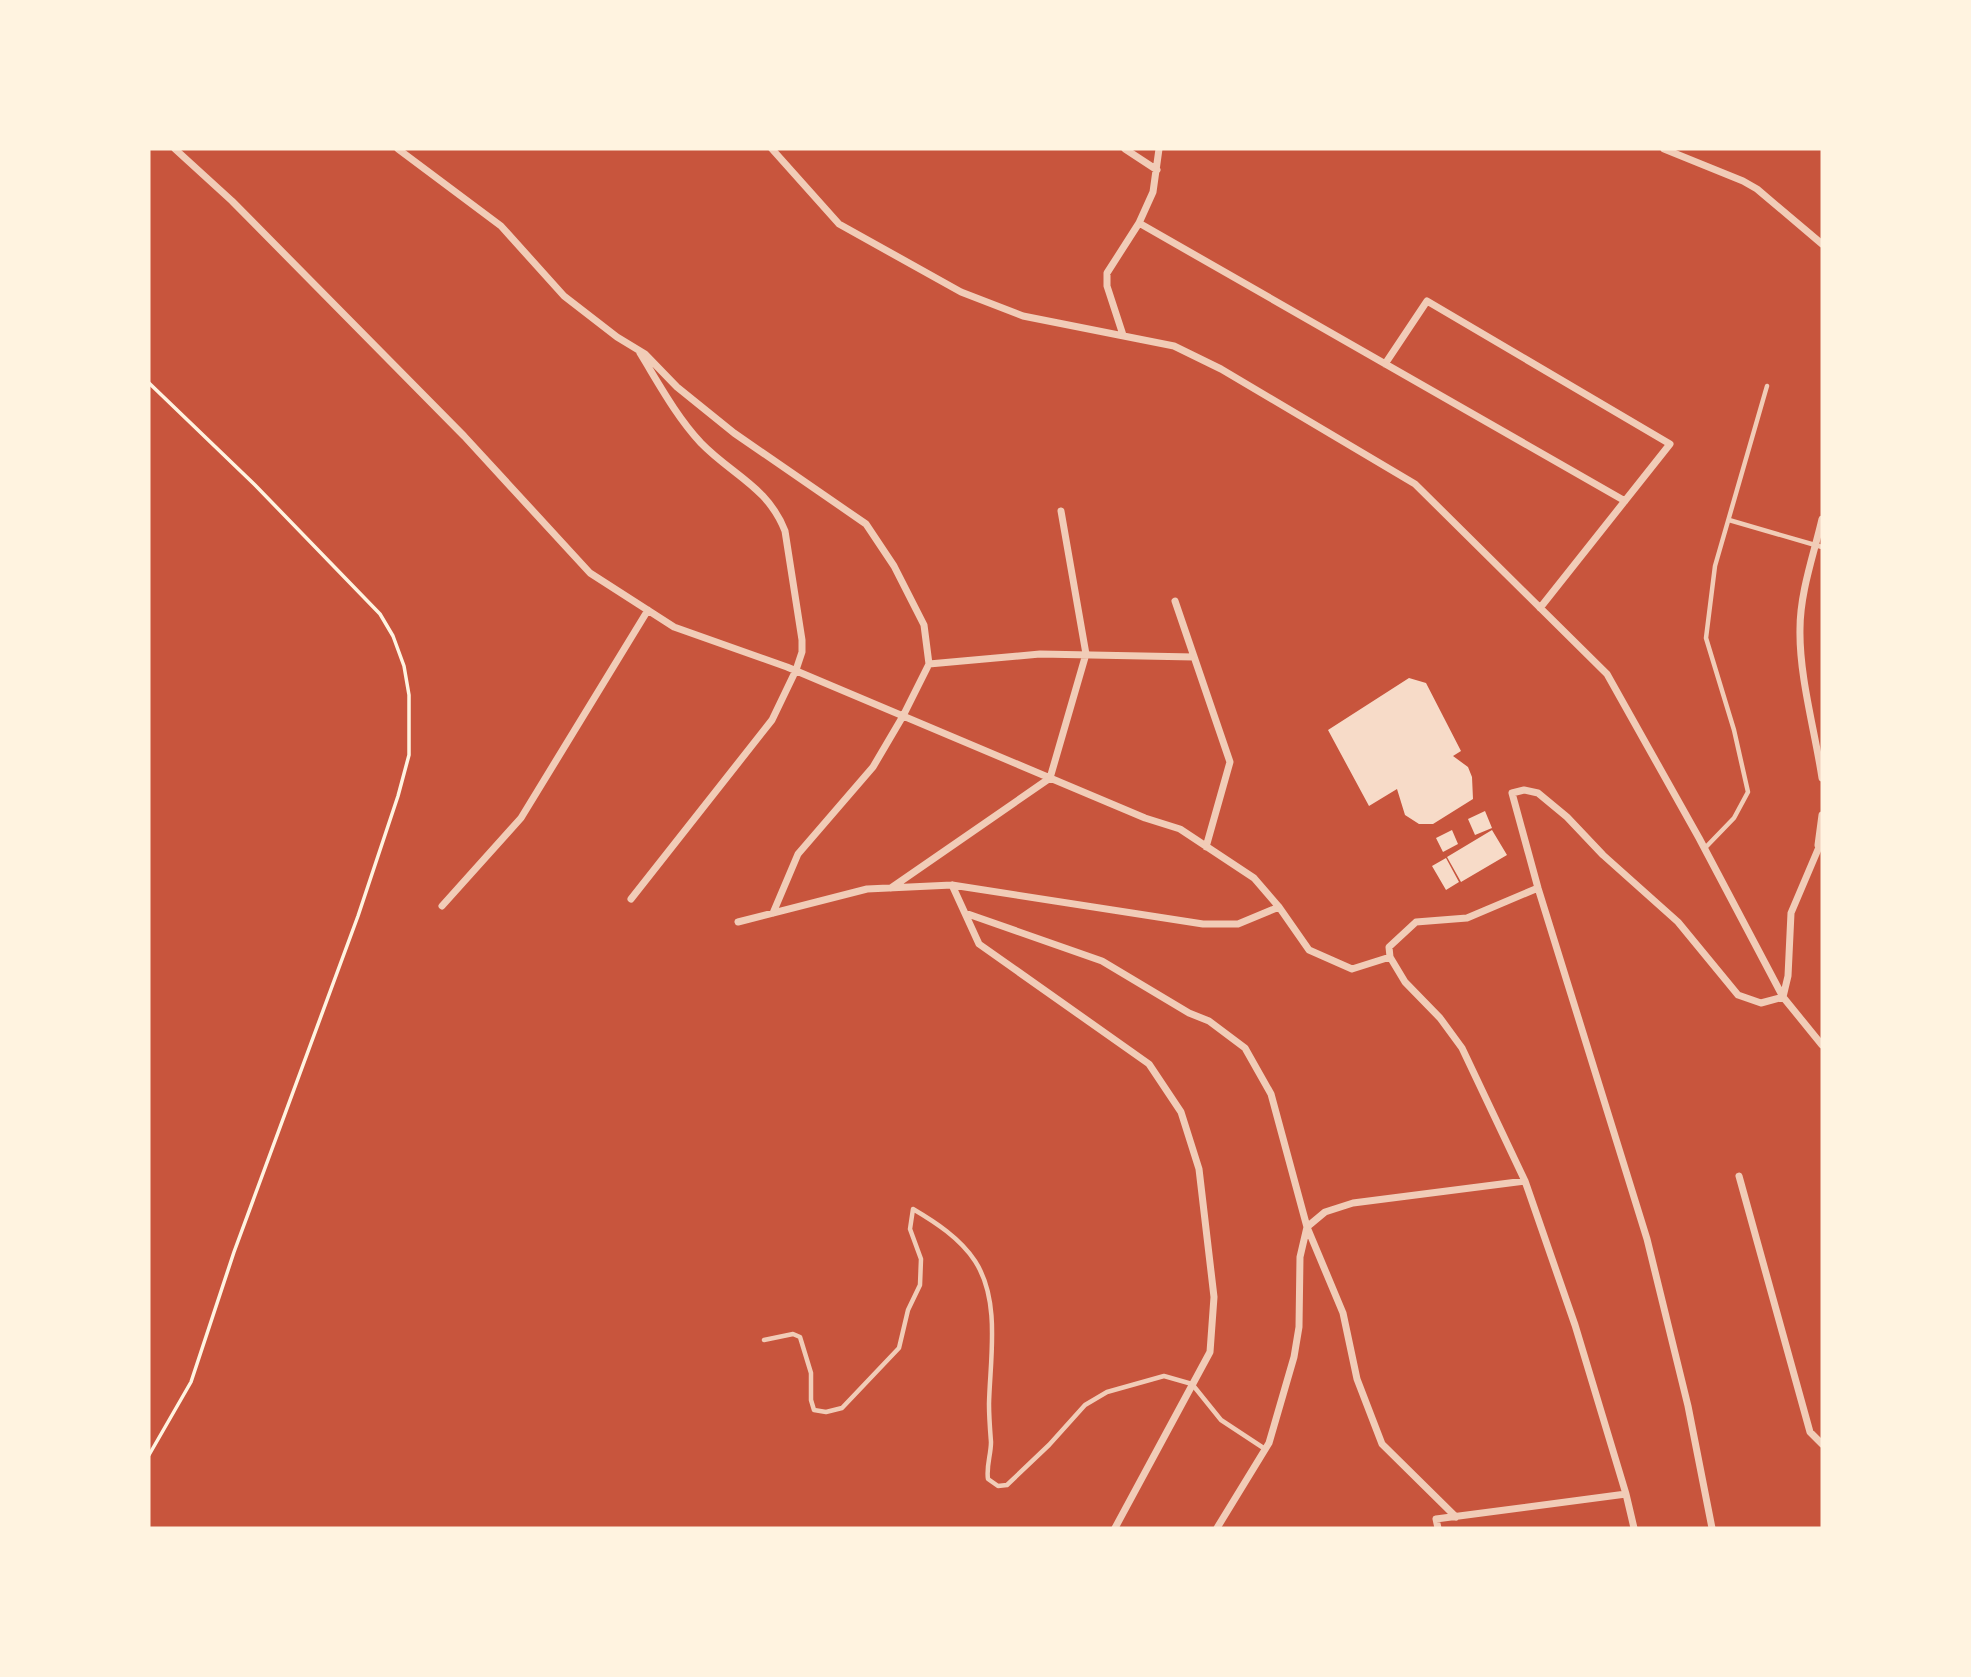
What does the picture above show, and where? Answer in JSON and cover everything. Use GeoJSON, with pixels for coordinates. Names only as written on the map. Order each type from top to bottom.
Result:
{"type":"FeatureCollection","features":[{"type":"Feature","properties":{"kind":"street"},"geometry":{"type":"LineString","coordinates":[[175,149],[232,201],[464,436],[590,573],[674,627],[796,670],[1145,818],[1180,829],[1254,878],[1279,907],[1309,950],[1328,961],[1352,970],[1390,957]]}},
{"type":"Feature","properties":{"kind":"street"},"geometry":{"type":"LineString","coordinates":[[398,149],[501,226],[564,296],[645,355],[677,387],[734,433],[866,524],[894,566],[924,625],[929,664],[903,716],[873,766],[798,854],[773,913]]}},
{"type":"Feature","properties":{"kind":"street"},"geometry":{"type":"LineString","coordinates":[[772,149],[839,224],[961,292],[1023,316],[1174,346],[1221,369],[1415,484],[1607,674],[1705,848],[1783,997],[1822,1045]]}},
{"type":"Feature","properties":{"kind":"street"},"geometry":{"type":"LineString","coordinates":[[1125,149],[1157,170]]}},
{"type":"Feature","properties":{"kind":"street"},"geometry":{"type":"LineString","coordinates":[[1123,335],[1107,286],[1107,273],[1139,223],[1153,192],[1159,149]]}},
{"type":"Feature","properties":{"kind":"street"},"geometry":{"type":"LineString","coordinates":[[1664,149],[1757,189],[1822,244]]}},
{"type":"Feature","properties":{"kind":"street"},"geometry":{"type":"LineString","coordinates":[[1139,223],[1625,501]]}},
{"type":"Feature","properties":{"kind":"street"},"geometry":{"type":"LineString","coordinates":[[1385,364],[1427,301],[1670,444],[1540,608]]}},
{"type":"Feature","properties":{"kind":"street"},"geometry":{"type":"LineString","coordinates":[[631,899],[772,720],[802,652],[785,531],[779,515],[768,499],[703,445],[681,421],[638,350]]}},
{"type":"Feature","properties":{"kind":"street"},"geometry":{"type":"LineString","coordinates":[[891,888],[1050,778],[1086,654],[1061,510]]}},
{"type":"Feature","properties":{"kind":"street"},"geometry":{"type":"LineString","coordinates":[[1822,519],[1819,546],[1802,604],[1800,631],[1805,681],[1822,778]]}},
{"type":"Feature","properties":{"kind":"street"},"geometry":{"type":"LineString","coordinates":[[1175,601],[1230,762],[1206,847]]}},
{"type":"Feature","properties":{"kind":"street"},"geometry":{"type":"LineString","coordinates":[[442,906],[521,818],[648,610]]}},
{"type":"Feature","properties":{"kind":"street"},"geometry":{"type":"LineString","coordinates":[[929,664],[1040,654],[1194,657]]}},
{"type":"Feature","properties":{"kind":"street"},"geometry":{"type":"LineString","coordinates":[[1712,1528],[1688,1406],[1647,1239],[1538,888],[1512,793],[1524,790],[1538,793],[1567,817],[1603,855],[1678,922],[1738,995],[1761,1003],[1783,997]]}},
{"type":"Feature","properties":{"kind":"street"},"geometry":{"type":"LineString","coordinates":[[1783,997],[1788,976],[1791,913],[1820,843],[1822,815]]}},
{"type":"Feature","properties":{"kind":"street"},"geometry":{"type":"LineString","coordinates":[[738,922],[867,889],[952,885],[1203,925],[1238,924],[1279,907]]}},
{"type":"Feature","properties":{"kind":"street"},"geometry":{"type":"LineString","coordinates":[[952,885],[979,944],[1149,1064],[1181,1112],[1199,1169],[1214,1297],[1210,1352],[1115,1528]]}},
{"type":"Feature","properties":{"kind":"street"},"geometry":{"type":"LineString","coordinates":[[1538,888],[1467,918],[1416,922],[1389,947],[1390,957],[1405,982],[1440,1018],[1462,1048],[1525,1181],[1575,1325],[1634,1528]]}},
{"type":"Feature","properties":{"kind":"street"},"geometry":{"type":"LineString","coordinates":[[965,913],[1102,961],[1189,1013],[1209,1021],[1245,1048],[1271,1094],[1307,1227],[1342,1313],[1357,1379],[1382,1444],[1456,1517]]}},
{"type":"Feature","properties":{"kind":"street"},"geometry":{"type":"LineString","coordinates":[[1740,1176],[1810,1432],[1822,1444]]}},
{"type":"Feature","properties":{"kind":"street"},"geometry":{"type":"LineString","coordinates":[[1217,1528],[1269,1443],[1294,1357],[1299,1327],[1300,1257],[1307,1227],[1325,1212],[1353,1203],[1525,1181]]}},
{"type":"Feature","properties":{"kind":"street"},"geometry":{"type":"LineString","coordinates":[[1438,1528],[1436,1519],[1626,1494]]}},
{"type":"Feature","properties":{"kind":"lane"},"geometry":{"type":"LineString","coordinates":[[1705,848],[1734,818],[1748,792],[1734,730],[1706,638],[1716,566],[1767,386]]}},
{"type":"Feature","properties":{"kind":"lane"},"geometry":{"type":"LineString","coordinates":[[1729,520],[1819,546]]}},
{"type":"Feature","properties":{"kind":"lane"},"geometry":{"type":"LineString","coordinates":[[764,1340],[793,1334],[800,1337],[811,1373],[811,1400],[814,1410],[826,1412],[842,1408],[899,1348],[908,1310],[919,1285],[920,1259],[910,1229],[913,1209],[953,1236],[975,1261],[988,1294],[992,1329],[989,1404],[991,1447],[986,1467],[988,1479],[998,1486],[1007,1485],[1049,1445],[1085,1405],[1107,1392],[1164,1376],[1192,1384],[1221,1420],[1265,1449]]}},
{"type":"Feature","properties":{"kind":"path"},"geometry":{"type":"LineString","coordinates":[[149,383],[350,581],[380,614],[393,636],[404,666],[410,722],[409,755],[401,786],[358,916],[234,1252],[191,1382],[149,1455]]}},
{"type":"Feature","properties":{"kind":"building"},"geometry":{"type":"Polygon","coordinates":[[[1409,678],[1426,683],[1461,751],[1453,756],[1468,767],[1472,777],[1473,799],[1433,824],[1419,824],[1405,815],[1397,789],[1369,806],[1328,730],[1409,678]]]}},
{"type":"Feature","properties":{"kind":"building"},"geometry":{"type":"Polygon","coordinates":[[[1485,811],[1492,828],[1475,835],[1468,819],[1485,811]]]}},
{"type":"Feature","properties":{"kind":"building"},"geometry":{"type":"Polygon","coordinates":[[[1452,830],[1458,844],[1443,852],[1436,838],[1452,830]]]}},
{"type":"Feature","properties":{"kind":"building"},"geometry":{"type":"Polygon","coordinates":[[[1492,830],[1507,855],[1461,882],[1447,857],[1492,830]]]}},
{"type":"Feature","properties":{"kind":"building"},"geometry":{"type":"Polygon","coordinates":[[[1446,858],[1459,882],[1446,890],[1432,866],[1446,858]]]}}]}
